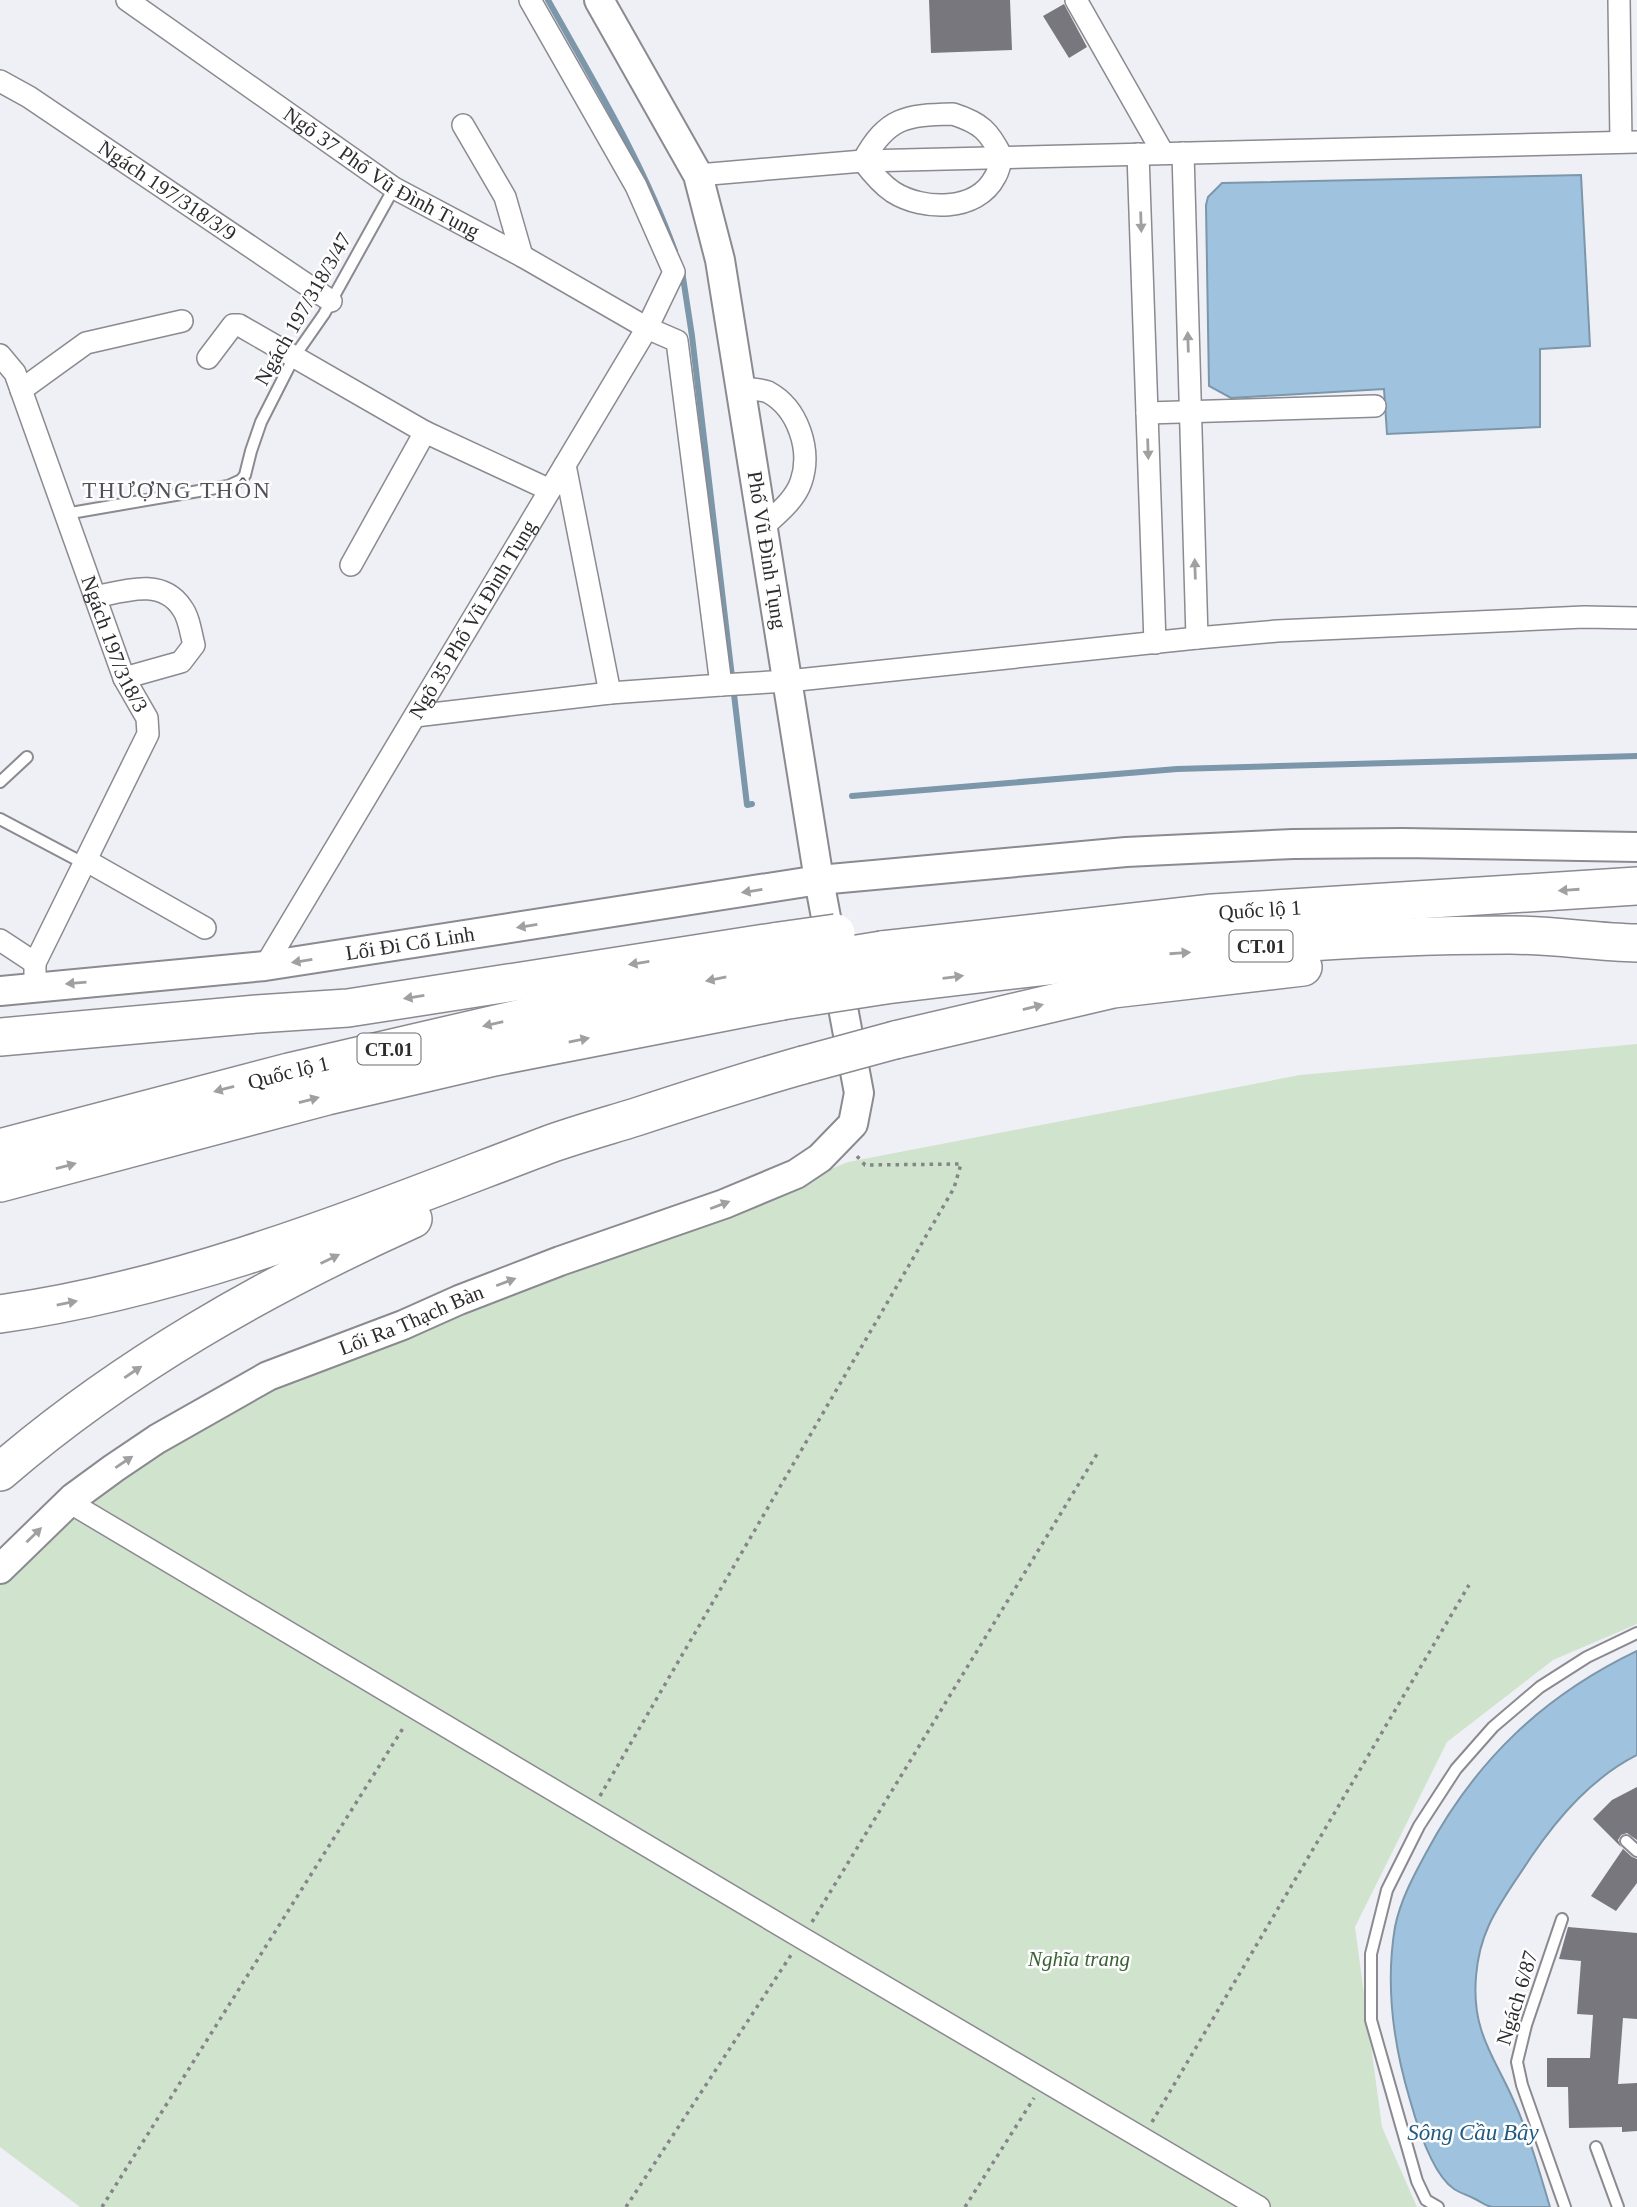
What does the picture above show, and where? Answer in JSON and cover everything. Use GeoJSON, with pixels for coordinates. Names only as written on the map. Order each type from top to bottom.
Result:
{"type":"FeatureCollection","features":[{"type":"Feature","properties":{"kind":"highway","name":"Quốc lộ 1"},"geometry":{"type":"LineString","coordinates":[[882,954],[1213,913],[1637,886]]}},
{"type":"Feature","properties":{"kind":"highway","name":"Quốc lộ 1"},"geometry":{"type":"LineString","coordinates":[[882,954],[1111,958],[1344,940],[1512,935],[1637,943]]}},
{"type":"Feature","properties":{"kind":"highway","name":"CT.01"},"geometry":{"type":"LineString","coordinates":[[781,969],[882,954]]}},
{"type":"Feature","properties":{"kind":"highway"},"geometry":{"type":"LineString","coordinates":[[0,1314],[79,1301],[204,1270],[402,1201],[554,1143],[740,1083],[895,1040],[1113,989],[1323,965],[1452,958],[1637,961]]}},
{"type":"Feature","properties":{"kind":"highway","name":"Quốc lộ 1"},"geometry":{"type":"LineString","coordinates":[[0,1148],[289,1072],[503,1022],[781,969]]}},
{"type":"Feature","properties":{"kind":"highway","name":"Quốc lộ 1"},"geometry":{"type":"LineString","coordinates":[[0,1183],[327,1096],[494,1057],[781,969]]}},
{"type":"Feature","properties":{"kind":"highway"},"geometry":{"type":"LineString","coordinates":[[0,1037],[781,969]]}},
{"type":"Feature","properties":{"kind":"highway"},"geometry":{"type":"LineString","coordinates":[[0,1057],[257,1014]]}},
{"type":"Feature","properties":{"kind":"highway"},"geometry":{"type":"LineString","coordinates":[[0,1472],[115,1384],[207,1324],[279,1283],[530,1166],[740,1083]]}},
{"type":"Feature","properties":{"kind":"main road","name":"Phố Vũ Đình Tụng"},"geometry":{"type":"LineString","coordinates":[[599,0],[698,175],[720,260],[763,527],[779,682],[820,880],[859,1093],[846,1131]]}},
{"type":"Feature","properties":{"kind":"main road","name":"Lối Đi Cổ Linh"},"geometry":{"type":"LineString","coordinates":[[0,991],[35,976],[266,966],[820,880],[1126,852],[1293,844],[1637,847]]}},
{"type":"Feature","properties":{"kind":"main road","name":"Lối Ra Thạch Bàn"},"geometry":{"type":"LineString","coordinates":[[0,1569],[69,1502],[157,1439],[268,1376],[560,1261],[713,1208],[796,1174],[820,1157],[846,1131]]}},
{"type":"Feature","properties":{"kind":"street","name":"Ngõ 37 Phố Vũ Đình Tụng"},"geometry":{"type":"LineString","coordinates":[[127,0],[394,188],[522,256],[648,328],[677,341],[721,685]]}},
{"type":"Feature","properties":{"kind":"street","name":"Ngõ 35 Phố Vũ Đình Tụng"},"geometry":{"type":"LineString","coordinates":[[266,966],[648,328],[674,272],[636,186],[530,0]]}},
{"type":"Feature","properties":{"kind":"street"},"geometry":{"type":"LineString","coordinates":[[1076,0],[1173,153],[1190,411],[1197,638]]}},
{"type":"Feature","properties":{"kind":"street"},"geometry":{"type":"LineString","coordinates":[[698,175],[863,161],[1629,142],[1619,0]]}},
{"type":"Feature","properties":{"kind":"street","name":"Ngách 197/318/3/9"},"geometry":{"type":"LineString","coordinates":[[0,80],[331,301]]}},
{"type":"Feature","properties":{"kind":"street"},"geometry":{"type":"LineString","coordinates":[[927,114],[953,114],[972,120],[990,134],[1002,157],[995,178],[983,192],[965,203],[941,205],[916,202],[895,193],[877,179],[863,161],[874,142],[887,128],[904,118],[927,114]]}},
{"type":"Feature","properties":{"kind":"street"},"geometry":{"type":"LineString","coordinates":[[463,125],[505,197],[522,256]]}},
{"type":"Feature","properties":{"kind":"street"},"geometry":{"type":"LineString","coordinates":[[1138,154],[1155,643]]}},
{"type":"Feature","properties":{"kind":"street"},"geometry":{"type":"LineString","coordinates":[[21,390],[86,343],[182,321]]}},
{"type":"Feature","properties":{"kind":"street"},"geometry":{"type":"LineString","coordinates":[[208,358],[236,324],[425,432],[550,490]]}},
{"type":"Feature","properties":{"kind":"street","name":"Ngách 197/318/3"},"geometry":{"type":"LineString","coordinates":[[0,355],[15,373],[124,678],[147,718],[148,734],[35,976]]}},
{"type":"Feature","properties":{"kind":"street"},"geometry":{"type":"LineString","coordinates":[[741,388],[766,391],[786,407],[804,441],[805,465],[801,484],[785,506],[763,527]]}},
{"type":"Feature","properties":{"kind":"street"},"geometry":{"type":"LineString","coordinates":[[1147,413],[1375,406]]}},
{"type":"Feature","properties":{"kind":"street"},"geometry":{"type":"LineString","coordinates":[[351,565],[425,432]]}},
{"type":"Feature","properties":{"kind":"street"},"geometry":{"type":"LineString","coordinates":[[565,465],[610,693]]}},
{"type":"Feature","properties":{"kind":"street"},"geometry":{"type":"LineString","coordinates":[[95,597],[146,587],[168,593],[183,608],[194,645],[181,662],[124,678]]}},
{"type":"Feature","properties":{"kind":"street"},"geometry":{"type":"LineString","coordinates":[[415,716],[610,693],[779,682],[1278,631],[1584,617],[1637,618]]}},
{"type":"Feature","properties":{"kind":"street"},"geometry":{"type":"LineString","coordinates":[[86,862],[205,928]]}},
{"type":"Feature","properties":{"kind":"street"},"geometry":{"type":"LineString","coordinates":[[0,940],[35,976]]}},
{"type":"Feature","properties":{"kind":"street"},"geometry":{"type":"LineString","coordinates":[[69,1502],[1259,2207]]}},
{"type":"Feature","properties":{"kind":"lane","name":"Ngách 197/318/3/47"},"geometry":{"type":"LineString","coordinates":[[65,514],[228,486],[241,480],[245,475],[261,422],[294,357],[331,301],[394,188]]}},
{"type":"Feature","properties":{"kind":"lane"},"geometry":{"type":"LineString","coordinates":[[0,782],[27,757]]}},
{"type":"Feature","properties":{"kind":"lane"},"geometry":{"type":"LineString","coordinates":[[0,819],[86,862]]}},
{"type":"Feature","properties":{"kind":"lane"},"geometry":{"type":"LineString","coordinates":[[1438,2207],[1426,2200],[1417,2181],[1371,2020],[1371,1954],[1387,1890],[1427,1815],[1456,1769],[1493,1727],[1552,1680],[1587,1657],[1637,1633]]}},
{"type":"Feature","properties":{"kind":"lane"},"geometry":{"type":"LineString","coordinates":[[1626,1842],[1637,1851]]}},
{"type":"Feature","properties":{"kind":"lane","name":"Ngách 6/87"},"geometry":{"type":"LineString","coordinates":[[1562,1919],[1526,2025],[1517,2062],[1522,2085],[1565,2207]]}},
{"type":"Feature","properties":{"kind":"lane"},"geometry":{"type":"LineString","coordinates":[[1596,2147],[1618,2207]]}},
{"type":"Feature","properties":{"kind":"path"},"geometry":{"type":"LineString","coordinates":[[591,1813],[954,1188],[961,1164],[865,1165],[846,1131]]}},
{"type":"Feature","properties":{"kind":"path"},"geometry":{"type":"LineString","coordinates":[[626,2207],[802,1938],[1097,1454]]}},
{"type":"Feature","properties":{"kind":"path"},"geometry":{"type":"LineString","coordinates":[[1142,2139],[1469,1585]]}},
{"type":"Feature","properties":{"kind":"path"},"geometry":{"type":"LineString","coordinates":[[102,2207],[415,1708]]}},
{"type":"Feature","properties":{"kind":"path"},"geometry":{"type":"LineString","coordinates":[[965,2207],[1044,2081]]}},
{"type":"Feature","properties":{"kind":"green space","name":"Nghĩa trang"},"geometry":{"type":"Polygon","coordinates":[[[1637,1044],[1637,1624],[1553,1660],[1447,1742],[1355,1927],[1382,2127],[1417,2207],[80,2207],[0,2147],[0,1582],[140,1456],[271,1391],[848,1162],[1300,1075],[1637,1044]]]}},
{"type":"Feature","properties":{"kind":"water"},"geometry":{"type":"Polygon","coordinates":[[[1581,175],[1590,346],[1540,349],[1540,427],[1387,434],[1384,389],[1231,398],[1209,386],[1206,205],[1208,197],[1222,183],[1581,175]]]}},
{"type":"Feature","properties":{"kind":"water","name":"Sông Cầu Bây"},"geometry":{"type":"Polygon","coordinates":[[[1637,1651],[1637,1755],[1591,1787],[1553,1827],[1498,1907],[1480,1949],[1475,1990],[1481,2029],[1523,2123],[1550,2207],[1492,2207],[1456,2190],[1446,2182],[1432,2161],[1417,2122],[1404,2079],[1392,2014],[1392,1949],[1397,1917],[1412,1879],[1445,1820],[1466,1789],[1490,1761],[1542,1710],[1603,1669],[1637,1651]]]}},
{"type":"Feature","properties":{"kind":"building"},"geometry":{"type":"Polygon","coordinates":[[[929,0],[1010,0],[1012,50],[931,53],[929,0]]]}},
{"type":"Feature","properties":{"kind":"building"},"geometry":{"type":"Polygon","coordinates":[[[1064,4],[1087,47],[1069,58],[1043,16],[1064,4]]]}},
{"type":"Feature","properties":{"kind":"building"},"geometry":{"type":"Polygon","coordinates":[[[1637,1787],[1637,1840],[1627,1833],[1621,1835],[1618,1840],[1621,1847],[1593,1819],[1612,1800],[1637,1787]]]}},
{"type":"Feature","properties":{"kind":"building"},"geometry":{"type":"Polygon","coordinates":[[[1621,1847],[1637,1859],[1637,1883],[1616,1911],[1591,1896],[1623,1849],[1621,1847]]]}},
{"type":"Feature","properties":{"kind":"building"},"geometry":{"type":"Polygon","coordinates":[[[1568,1927],[1637,1933],[1637,2019],[1623,2018],[1618,2084],[1637,2083],[1637,2131],[1622,2132],[1622,2127],[1569,2128],[1568,2087],[1547,2087],[1547,2058],[1590,2058],[1593,2015],[1577,2014],[1581,1961],[1559,1959],[1568,1927]]]}},
{"type":"Feature","properties":{"kind":"waterway"},"geometry":{"type":"LineString","coordinates":[[548,0],[633,154],[675,251]]}},
{"type":"Feature","properties":{"kind":"waterway"},"geometry":{"type":"LineString","coordinates":[[682,271],[747,805],[752,804]]}},
{"type":"Feature","properties":{"kind":"waterway"},"geometry":{"type":"LineString","coordinates":[[852,796],[1177,769],[1637,756]]}},
{"type":"Feature","properties":{"kind":"district","name":"THƯỢNG THÔN"},"geometry":{"type":"Point","coordinates":[177,490]}}]}
